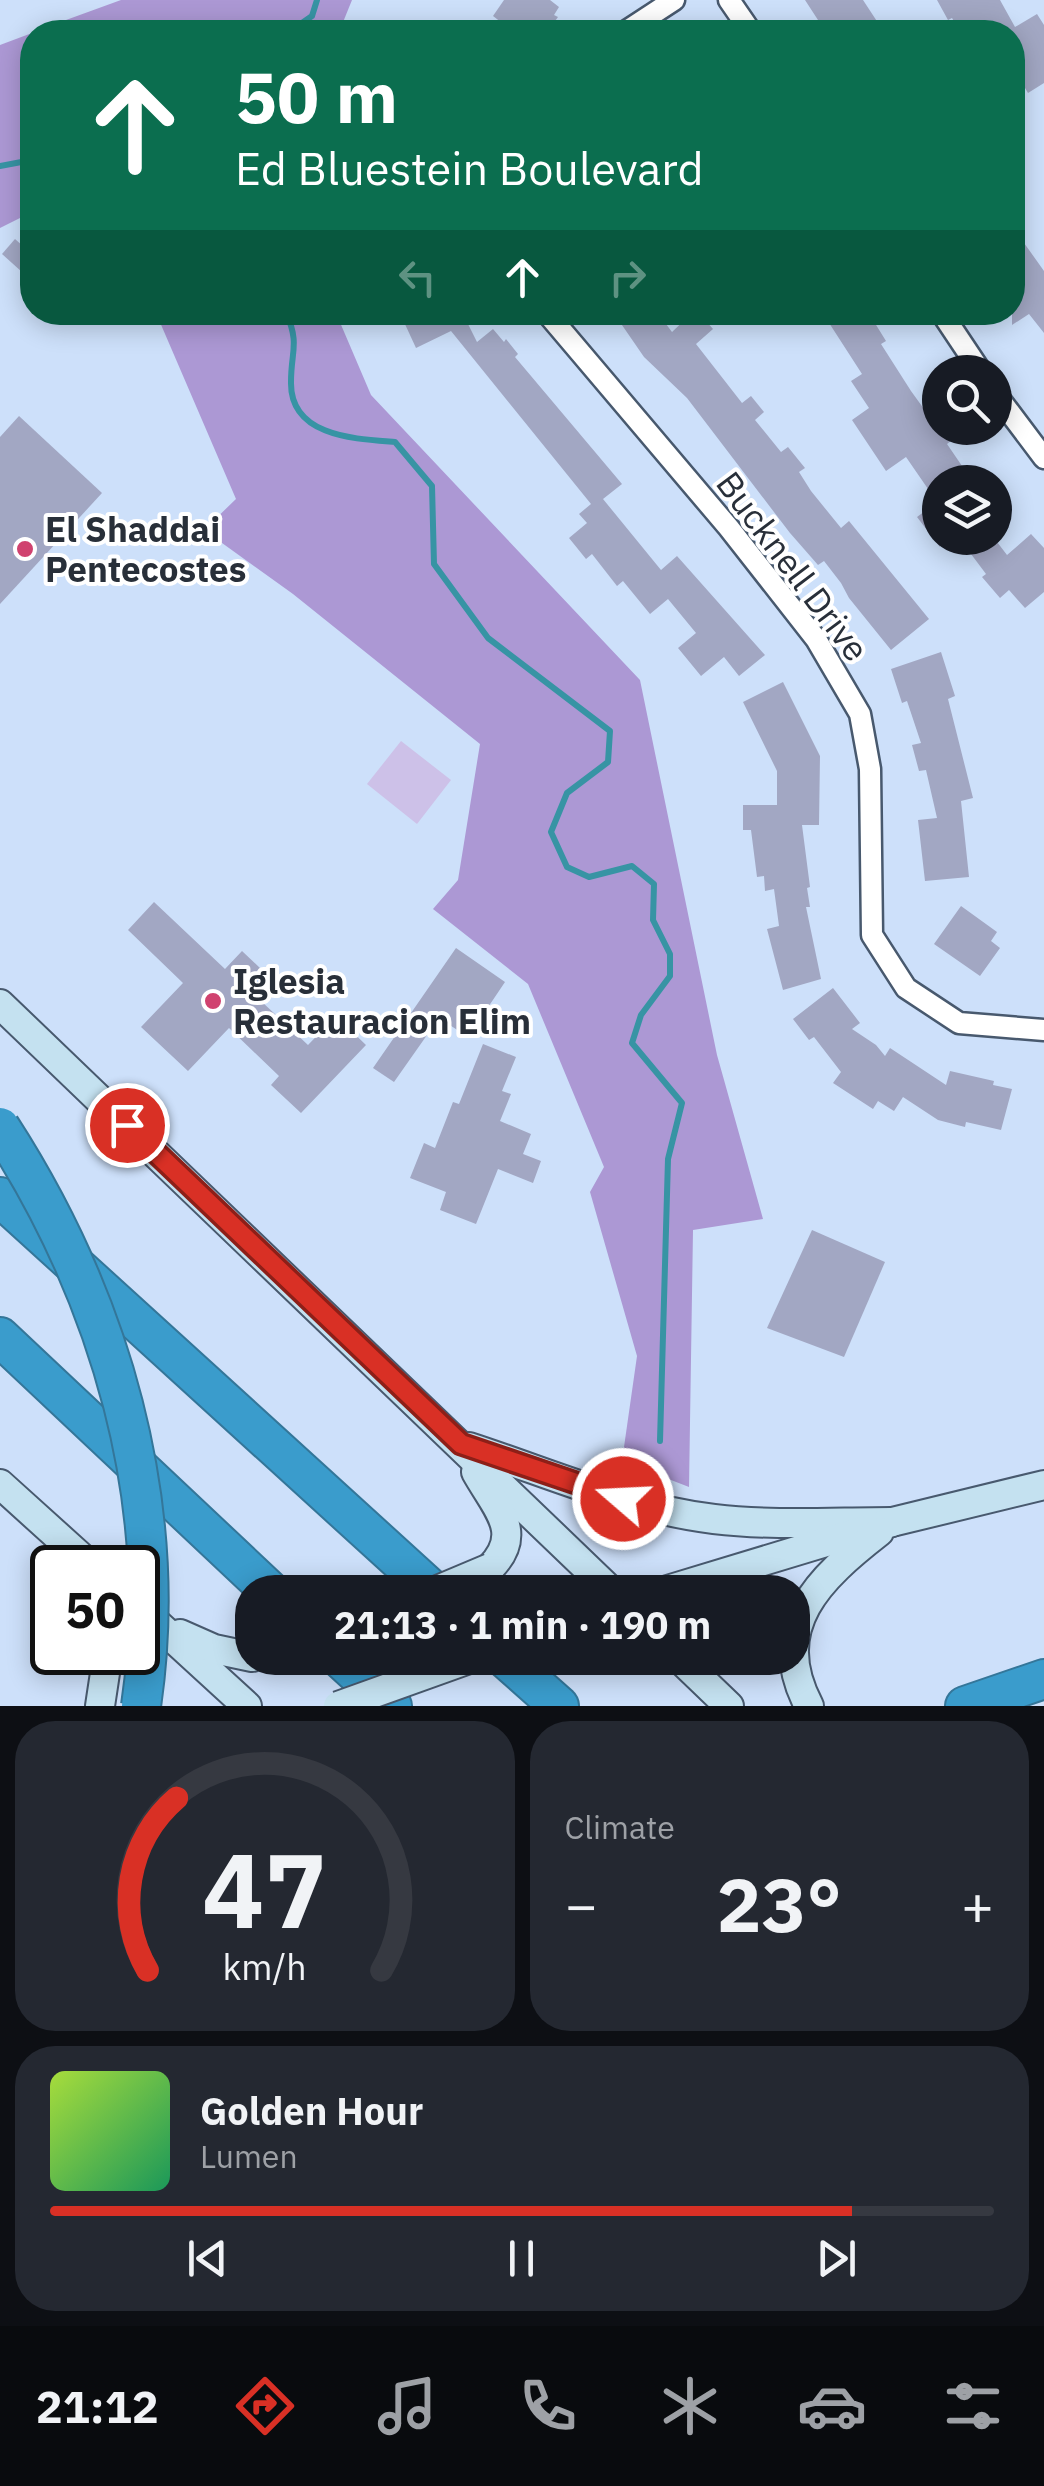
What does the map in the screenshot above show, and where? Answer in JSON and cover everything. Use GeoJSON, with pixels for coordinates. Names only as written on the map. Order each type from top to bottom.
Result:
{"type":"FeatureCollection","features":[{"type":"Feature","properties":{"kind":"highway"},"geometry":{"type":"LineString","coordinates":[[0,1127],[67,1242],[109,1350],[126,1410],[138,1474],[148,1581],[149,1634],[141,1706]]}},
{"type":"Feature","properties":{"kind":"highway"},"geometry":{"type":"LineString","coordinates":[[0,1197],[415,1575]]}},
{"type":"Feature","properties":{"kind":"highway"},"geometry":{"type":"LineString","coordinates":[[0,1338],[253,1575]]}},
{"type":"Feature","properties":{"kind":"highway"},"geometry":{"type":"LineString","coordinates":[[358,1675],[392,1706]]}},
{"type":"Feature","properties":{"kind":"highway"},"geometry":{"type":"LineString","coordinates":[[524,1675],[558,1706]]}},
{"type":"Feature","properties":{"kind":"highway"},"geometry":{"type":"LineString","coordinates":[[966,1706],[1044,1678]]}},
{"type":"Feature","properties":{"kind":"main road"},"geometry":{"type":"LineString","coordinates":[[0,1004],[595,1575]]}},
{"type":"Feature","properties":{"kind":"main road"},"geometry":{"type":"LineString","coordinates":[[461,1444],[616,1497],[712,1518],[771,1523],[892,1522]]}},
{"type":"Feature","properties":{"kind":"main road"},"geometry":{"type":"LineString","coordinates":[[461,1444],[508,1536],[503,1555],[490,1568],[474,1575]]}},
{"type":"Feature","properties":{"kind":"main road"},"geometry":{"type":"LineString","coordinates":[[0,1484],[67,1545]]}},
{"type":"Feature","properties":{"kind":"main road"},"geometry":{"type":"LineString","coordinates":[[717,1575],[892,1522],[1044,1485]]}},
{"type":"Feature","properties":{"kind":"main road"},"geometry":{"type":"LineString","coordinates":[[809,1706],[798,1678],[794,1646],[808,1599],[838,1564],[892,1522]]}},
{"type":"Feature","properties":{"kind":"main road"},"geometry":{"type":"LineString","coordinates":[[161,1626],[214,1649],[235,1653]]}},
{"type":"Feature","properties":{"kind":"main road"},"geometry":{"type":"LineString","coordinates":[[161,1626],[247,1706]]}},
{"type":"Feature","properties":{"kind":"main road"},"geometry":{"type":"LineString","coordinates":[[100,1706],[104,1675]]}},
{"type":"Feature","properties":{"kind":"main road"},"geometry":{"type":"LineString","coordinates":[[338,1706],[425,1675]]}},
{"type":"Feature","properties":{"kind":"main road"},"geometry":{"type":"LineString","coordinates":[[697,1675],[729,1706]]}},
{"type":"Feature","properties":{"kind":"street"},"geometry":{"type":"LineString","coordinates":[[643,20],[674,0]]}},
{"type":"Feature","properties":{"kind":"street","name":"Bucknell Drive"},"geometry":{"type":"LineString","coordinates":[[557,325],[729,528],[816,639],[860,714],[870,769],[872,936],[906,988],[959,1023],[1044,1030]]}},
{"type":"Feature","properties":{"kind":"street"},"geometry":{"type":"LineString","coordinates":[[949,325],[969,355]]}},
{"type":"Feature","properties":{"kind":"street"},"geometry":{"type":"LineString","coordinates":[[1012,416],[1044,458]]}},
{"type":"Feature","properties":{"kind":"shaded area"},"geometry":{"type":"Polygon","coordinates":[[[121,0],[352,0],[344,20],[66,20],[121,0]]]}},
{"type":"Feature","properties":{"kind":"shaded area"},"geometry":{"type":"Polygon","coordinates":[[[20,38],[20,218],[0,228],[0,45],[20,38]]]}},
{"type":"Feature","properties":{"kind":"shaded area"},"geometry":{"type":"Polygon","coordinates":[[[161,325],[341,325],[371,395],[640,680],[717,1055],[763,1219],[693,1230],[689,1487],[622,1461],[637,1356],[590,1192],[604,1167],[528,984],[433,909],[458,880],[480,744],[293,594],[204,530],[236,499],[161,325]]]}},
{"type":"Feature","properties":{"kind":"shaded area"},"geometry":{"type":"Polygon","coordinates":[[[401,741],[451,780],[417,824],[367,784],[401,741]]]}},
{"type":"Feature","properties":{"kind":"building"},"geometry":{"type":"Polygon","coordinates":[[[504,0],[550,0],[559,7],[556,20],[498,20],[493,16],[504,0]]]}},
{"type":"Feature","properties":{"kind":"building"},"geometry":{"type":"Polygon","coordinates":[[[805,0],[863,0],[876,20],[818,20],[805,0]]]}},
{"type":"Feature","properties":{"kind":"building"},"geometry":{"type":"Polygon","coordinates":[[[937,0],[1000,0],[1011,20],[952,18],[948,20],[937,0]]]}},
{"type":"Feature","properties":{"kind":"building"},"geometry":{"type":"Polygon","coordinates":[[[1037,14],[1044,25],[1044,83],[1028,93],[1025,21],[1037,14]]]}},
{"type":"Feature","properties":{"kind":"building"},"geometry":{"type":"Polygon","coordinates":[[[15,239],[20,243],[20,270],[2,254],[15,239]]]}},
{"type":"Feature","properties":{"kind":"building"},"geometry":{"type":"Polygon","coordinates":[[[1025,244],[1044,271],[1044,333],[1029,314],[1025,317],[1025,244]]]}},
{"type":"Feature","properties":{"kind":"building"},"geometry":{"type":"Polygon","coordinates":[[[405,325],[468,325],[477,342],[493,329],[504,342],[506,339],[518,354],[515,357],[622,484],[603,499],[661,570],[677,556],[765,655],[739,676],[724,657],[701,676],[678,648],[696,633],[668,599],[650,614],[623,581],[617,586],[592,554],[586,559],[569,538],[587,523],[579,514],[591,504],[451,331],[416,348],[405,325]]]}},
{"type":"Feature","properties":{"kind":"building"},"geometry":{"type":"Polygon","coordinates":[[[622,325],[667,325],[672,332],[679,325],[709,325],[713,329],[696,344],[742,403],[751,396],[764,412],[755,420],[781,452],[788,447],[805,468],[799,472],[811,491],[841,528],[849,521],[929,619],[891,650],[824,561],[818,565],[790,533],[687,398],[644,357],[622,325]]]}},
{"type":"Feature","properties":{"kind":"building"},"geometry":{"type":"Polygon","coordinates":[[[830,325],[876,325],[886,341],[881,344],[922,406],[922,445],[948,445],[961,465],[922,465],[922,480],[906,457],[886,471],[852,420],[869,408],[851,381],[862,374],[830,325]]]}},
{"type":"Feature","properties":{"kind":"building","name":"El Shaddai Pentecostes"},"geometry":{"type":"Polygon","coordinates":[[[19,416],[102,493],[0,604],[0,437],[19,416]]]}},
{"type":"Feature","properties":{"kind":"building"},"geometry":{"type":"Polygon","coordinates":[[[1031,534],[1044,548],[1044,592],[1025,608],[1009,590],[1000,598],[982,577],[986,574],[972,555],[1012,555],[1031,534]]]}},
{"type":"Feature","properties":{"kind":"building"},"geometry":{"type":"Polygon","coordinates":[[[941,652],[955,696],[948,699],[973,798],[961,801],[969,877],[925,881],[918,820],[937,818],[926,770],[919,771],[912,745],[921,743],[891,669],[941,652]]]}},
{"type":"Feature","properties":{"kind":"building"},"geometry":{"type":"Polygon","coordinates":[[[783,682],[820,756],[819,825],[802,825],[810,887],[810,907],[806,907],[821,979],[783,990],[767,929],[779,926],[774,889],[765,891],[764,876],[757,877],[751,830],[743,830],[743,805],[777,805],[777,771],[743,702],[783,682]]]}},
{"type":"Feature","properties":{"kind":"building","name":"Iglesia Restauracion Elim"},"geometry":{"type":"Polygon","coordinates":[[[154,902],[225,969],[242,951],[260,968],[244,985],[308,1045],[336,1016],[366,1045],[301,1113],[271,1085],[279,1076],[229,1028],[188,1071],[141,1027],[183,983],[128,930],[154,902]]]}},
{"type":"Feature","properties":{"kind":"building"},"geometry":{"type":"Polygon","coordinates":[[[961,906],[997,932],[991,941],[1000,948],[980,976],[934,944],[961,906]]]}},
{"type":"Feature","properties":{"kind":"building"},"geometry":{"type":"Polygon","coordinates":[[[456,948],[505,982],[468,1037],[439,1018],[394,1082],[373,1068],[456,948]]]}},
{"type":"Feature","properties":{"kind":"building"},"geometry":{"type":"Polygon","coordinates":[[[833,988],[860,1023],[852,1029],[885,1056],[890,1048],[946,1085],[950,1071],[1012,1089],[1001,1130],[938,1120],[903,1097],[894,1111],[878,1101],[873,1109],[833,1083],[841,1072],[814,1037],[809,1040],[793,1019],[833,988]]]}},
{"type":"Feature","properties":{"kind":"building"},"geometry":{"type":"Polygon","coordinates":[[[483,1044],[516,1057],[502,1091],[511,1094],[500,1121],[531,1134],[523,1154],[541,1161],[533,1183],[498,1169],[476,1224],[440,1210],[446,1192],[410,1178],[424,1143],[435,1148],[453,1102],[459,1104],[483,1044]]]}},
{"type":"Feature","properties":{"kind":"building"},"geometry":{"type":"Polygon","coordinates":[[[812,1230],[885,1262],[844,1357],[767,1328],[812,1230]]]}},
{"type":"Feature","properties":{"kind":"waterway"},"geometry":{"type":"LineString","coordinates":[[306,20],[312,16],[317,0]]}},
{"type":"Feature","properties":{"kind":"waterway"},"geometry":{"type":"LineString","coordinates":[[0,166],[20,162]]}},
{"type":"Feature","properties":{"kind":"waterway"},"geometry":{"type":"LineString","coordinates":[[290,325],[294,340],[291,382],[301,414],[328,432],[395,442],[432,486],[434,564],[488,638],[610,731],[608,762],[567,793],[551,832],[567,867],[589,877],[632,866],[654,884],[653,920],[670,954],[670,976],[641,1015],[632,1043],[682,1103],[668,1159],[660,1441]]}},
{"type":"Feature","properties":{"kind":"place","name":"El Shaddai Pentecostes"},"geometry":{"type":"Point","coordinates":[25,549]}},
{"type":"Feature","properties":{"kind":"place","name":"Iglesia Restauracion Elim"},"geometry":{"type":"Point","coordinates":[213,1001]}},
{"type":"Feature","properties":{"kind":"route"},"geometry":{"type":"LineString","coordinates":[[127,1125],[461,1444],[623,1499]]}}]}
